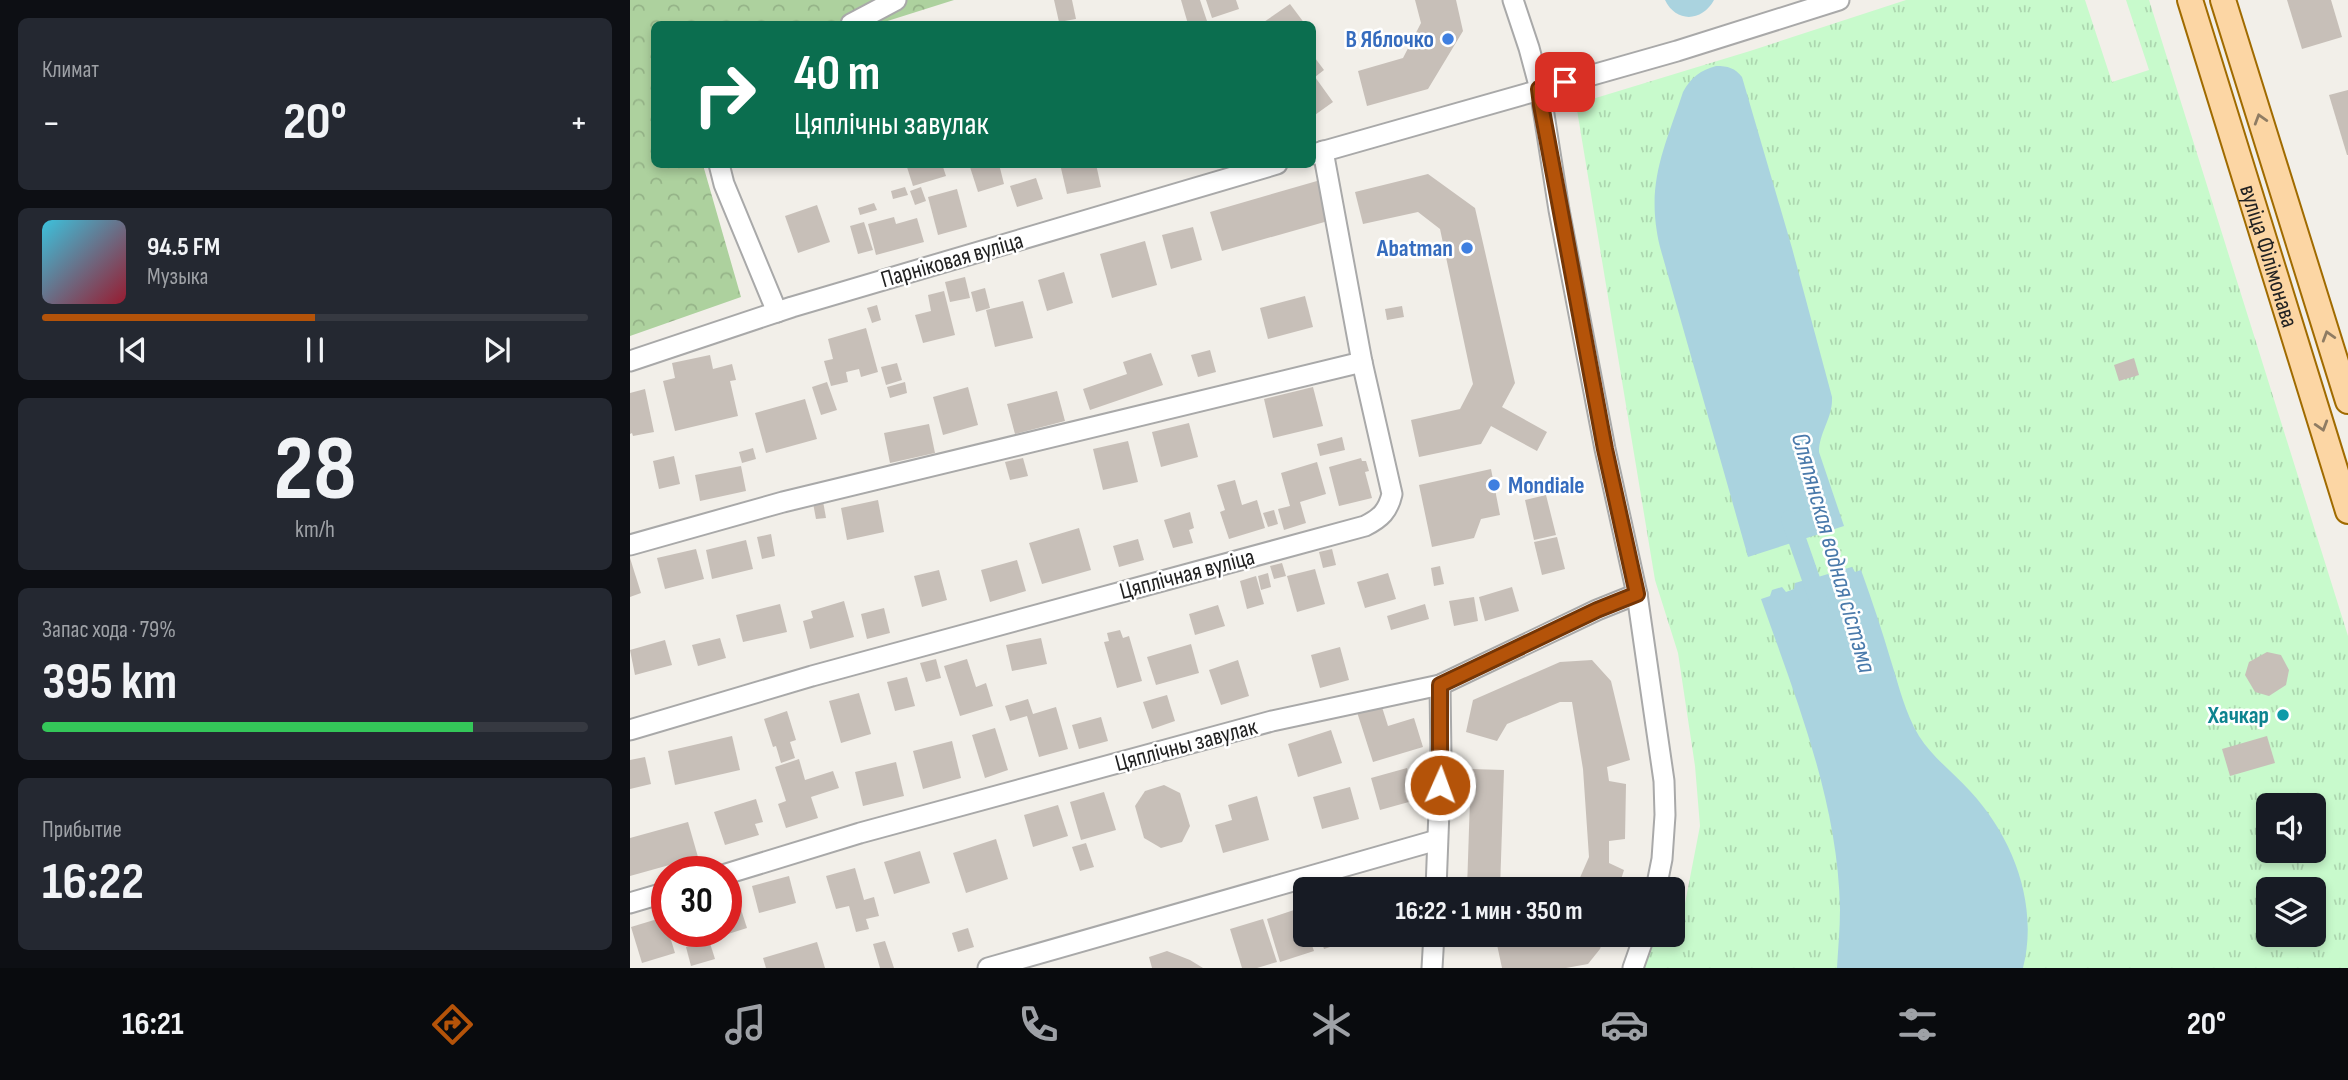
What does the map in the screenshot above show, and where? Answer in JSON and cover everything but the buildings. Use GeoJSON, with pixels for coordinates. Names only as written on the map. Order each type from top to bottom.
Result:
{"type":"FeatureCollection","features":[{"type":"Feature","properties":{"kind":"main road","name":"вуліца Філімонава"},"geometry":{"type":"LineString","coordinates":[[2190,0],[2348,511]]}},
{"type":"Feature","properties":{"kind":"main road","name":"вуліца Філімонава"},"geometry":{"type":"LineString","coordinates":[[2223,0],[2348,401]]}},
{"type":"Feature","properties":{"kind":"main road"},"geometry":{"type":"LineString","coordinates":[[2273,267],[2304,258]]}},
{"type":"Feature","properties":{"kind":"street"},"geometry":{"type":"LineString","coordinates":[[857,21],[896,0]]}},
{"type":"Feature","properties":{"kind":"street"},"geometry":{"type":"LineString","coordinates":[[1513,0],[1530,48],[1539,89],[1559,210],[1605,449],[1637,594],[1664,781],[1665,814],[1658,877]]}},
{"type":"Feature","properties":{"kind":"street"},"geometry":{"type":"LineString","coordinates":[[1318,152],[1677,51],[1839,0]]}},
{"type":"Feature","properties":{"kind":"street","name":"Цяплічная вуліца"},"geometry":{"type":"LineString","coordinates":[[630,730],[812,676],[1365,526],[1383,515],[1392,494],[1318,152]]}},
{"type":"Feature","properties":{"kind":"street"},"geometry":{"type":"LineString","coordinates":[[720,168],[724,184],[777,312]]}},
{"type":"Feature","properties":{"kind":"street","name":"Парніковая вуліца"},"geometry":{"type":"LineString","coordinates":[[630,361],[777,312],[1263,168]]}},
{"type":"Feature","properties":{"kind":"street"},"geometry":{"type":"LineString","coordinates":[[630,545],[783,502],[1362,362]]}},
{"type":"Feature","properties":{"kind":"street","name":"Цяплічны завулак"},"geometry":{"type":"LineString","coordinates":[[742,869],[860,833],[1272,721],[1440,685],[1597,610],[1637,594]]}},
{"type":"Feature","properties":{"kind":"street"},"geometry":{"type":"LineString","coordinates":[[1436,877],[1441,758],[1440,685]]}},
{"type":"Feature","properties":{"kind":"street"},"geometry":{"type":"LineString","coordinates":[[988,968],[1437,840]]}},
{"type":"Feature","properties":{"kind":"street"},"geometry":{"type":"LineString","coordinates":[[630,903],[651,896]]}},
{"type":"Feature","properties":{"kind":"street"},"geometry":{"type":"LineString","coordinates":[[1432,968],[1433,947]]}},
{"type":"Feature","properties":{"kind":"street"},"geometry":{"type":"LineString","coordinates":[[1633,968],[1640,947]]}},
{"type":"Feature","properties":{"kind":"green space"},"geometry":{"type":"Polygon","coordinates":[[[630,0],[954,0],[888,21],[651,21],[651,168],[704,168],[741,297],[630,336],[630,0]]]}},
{"type":"Feature","properties":{"kind":"green space"},"geometry":{"type":"Polygon","coordinates":[[[1906,0],[2085,0],[2112,82],[2149,70],[2126,0],[2149,0],[2348,636],[2348,968],[1642,968],[1651,947],[1685,947],[1685,904],[1700,826],[1695,766],[1678,653],[1655,580],[1576,104],[1906,0]]]}},
{"type":"Feature","properties":{"kind":"water"},"geometry":{"type":"Polygon","coordinates":[[[1665,0],[1714,0],[1703,13],[1689,17],[1676,13],[1665,0]]]}},
{"type":"Feature","properties":{"kind":"water"},"geometry":{"type":"Polygon","coordinates":[[[1716,66],[1731,68],[1742,77],[1792,248],[1832,397],[1819,452],[1844,526],[1748,557],[1656,225],[1655,204],[1659,168],[1683,92],[1697,75],[1716,66]]]}},
{"type":"Feature","properties":{"kind":"water"},"geometry":{"type":"Polygon","coordinates":[[[1852,567],[1855,572],[1861,570],[1903,699],[1919,736],[1985,809],[2010,851],[2025,896],[2028,920],[2023,968],[1837,968],[1840,909],[1832,829],[1813,751],[1761,599],[1770,596],[1772,590],[1782,587],[1786,592],[1794,589],[1795,583],[1805,580],[1809,585],[1817,582],[1818,577],[1828,574],[1831,578],[1841,576],[1841,570],[1852,567]]]}},
{"type":"Feature","properties":{"kind":"waterway","name":"Сляпянская водная сістэма"},"geometry":{"type":"LineString","coordinates":[[1790,519],[1820,605]]}},
{"type":"Feature","properties":{"kind":"place","name":"В Яблочко"},"geometry":{"type":"Point","coordinates":[1448,39]}},
{"type":"Feature","properties":{"kind":"place","name":"Abatman"},"geometry":{"type":"Point","coordinates":[1467,248]}},
{"type":"Feature","properties":{"kind":"place","name":"Mondiale"},"geometry":{"type":"Point","coordinates":[1494,485]}},
{"type":"Feature","properties":{"kind":"place","name":"Хачкар"},"geometry":{"type":"Point","coordinates":[2283,715]}},
{"type":"Feature","properties":{"kind":"route"},"geometry":{"type":"LineString","coordinates":[[1440,785],[1440,685],[1597,610],[1637,594],[1605,449],[1541,105],[1539,89],[1565,82]]}}]}
